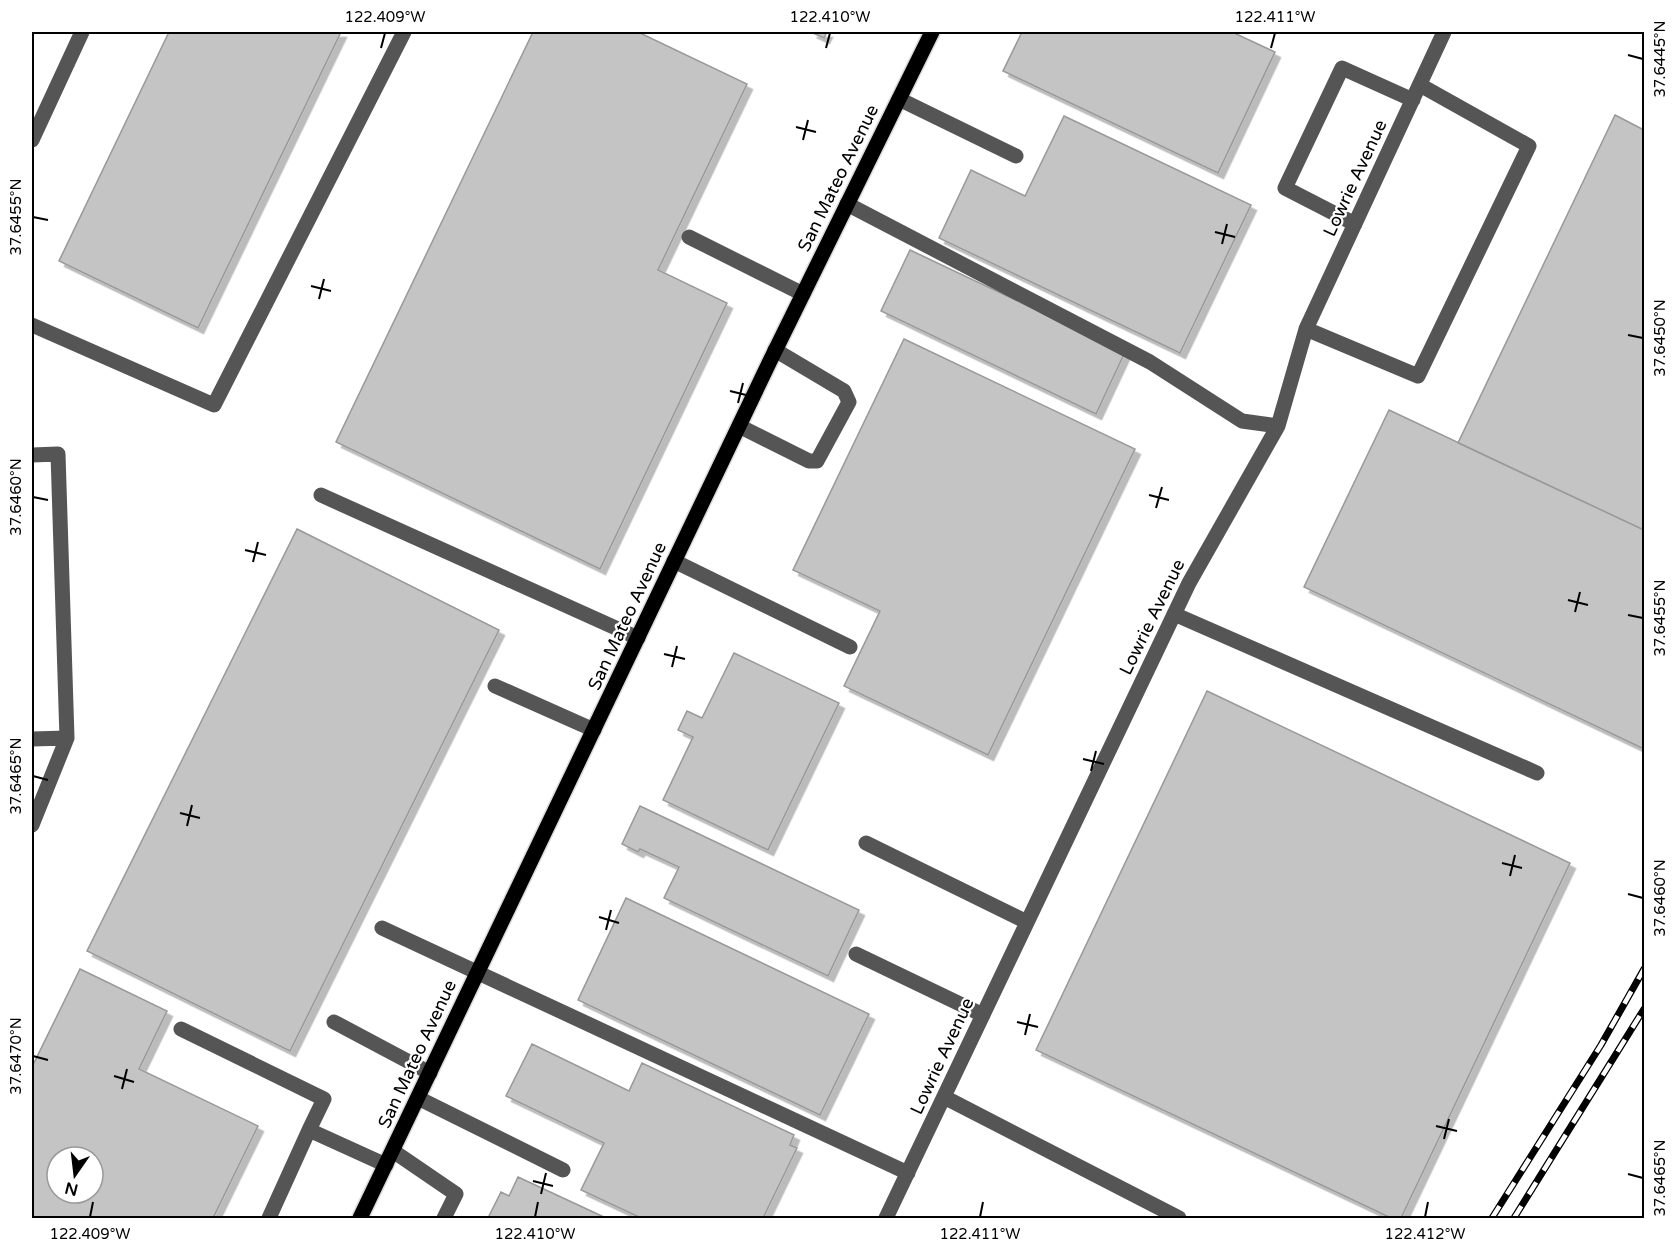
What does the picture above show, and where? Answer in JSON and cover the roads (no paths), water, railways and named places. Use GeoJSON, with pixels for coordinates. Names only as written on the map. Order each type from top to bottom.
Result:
{"type":"FeatureCollection","features":[{"type":"Feature","properties":{"kind":"main road","name":"San Mateo Avenue"},"geometry":{"type":"LineString","coordinates":[[360,1218],[775,350],[932,32]]}},
{"type":"Feature","properties":{"kind":"street"},"geometry":{"type":"LineString","coordinates":[[32,140],[82,32]]}},
{"type":"Feature","properties":{"kind":"street"},"geometry":{"type":"LineString","coordinates":[[32,325],[214,405],[404,32]]}},
{"type":"Feature","properties":{"kind":"street","name":"Lowrie Avenue"},"geometry":{"type":"LineString","coordinates":[[886,1218],[1174,614],[1278,426],[1306,329],[1444,32]]}},
{"type":"Feature","properties":{"kind":"street"},"geometry":{"type":"LineString","coordinates":[[1355,224],[1285,188],[1342,68],[1413,100]]}},
{"type":"Feature","properties":{"kind":"street"},"geometry":{"type":"LineString","coordinates":[[1306,329],[1418,376],[1529,146],[1419,85]]}},
{"type":"Feature","properties":{"kind":"street"},"geometry":{"type":"LineString","coordinates":[[899,99],[1016,156]]}},
{"type":"Feature","properties":{"kind":"street"},"geometry":{"type":"LineString","coordinates":[[847,204],[1150,362],[1242,421],[1278,426]]}},
{"type":"Feature","properties":{"kind":"street"},"geometry":{"type":"LineString","coordinates":[[689,237],[803,294]]}},
{"type":"Feature","properties":{"kind":"street"},"geometry":{"type":"LineString","coordinates":[[739,426],[809,461],[816,461],[849,402],[844,390],[775,350]]}},
{"type":"Feature","properties":{"kind":"street"},"geometry":{"type":"LineString","coordinates":[[32,454],[58,454],[67,738],[32,825]]}},
{"type":"Feature","properties":{"kind":"street"},"geometry":{"type":"LineString","coordinates":[[321,495],[638,638]]}},
{"type":"Feature","properties":{"kind":"street"},"geometry":{"type":"LineString","coordinates":[[674,561],[850,646]]}},
{"type":"Feature","properties":{"kind":"street"},"geometry":{"type":"LineString","coordinates":[[1174,614],[1537,773]]}},
{"type":"Feature","properties":{"kind":"street"},"geometry":{"type":"LineString","coordinates":[[495,686],[594,730]]}},
{"type":"Feature","properties":{"kind":"street"},"geometry":{"type":"LineString","coordinates":[[32,739],[67,738]]}},
{"type":"Feature","properties":{"kind":"street"},"geometry":{"type":"LineString","coordinates":[[866,843],[1027,922]]}},
{"type":"Feature","properties":{"kind":"street"},"geometry":{"type":"LineString","coordinates":[[382,928],[908,1173]]}},
{"type":"Feature","properties":{"kind":"street"},"geometry":{"type":"LineString","coordinates":[[856,954],[983,1015]]}},
{"type":"Feature","properties":{"kind":"street"},"geometry":{"type":"LineString","coordinates":[[334,1022],[430,1073]]}},
{"type":"Feature","properties":{"kind":"street"},"geometry":{"type":"LineString","coordinates":[[181,1029],[324,1099],[269,1218]]}},
{"type":"Feature","properties":{"kind":"street"},"geometry":{"type":"LineString","coordinates":[[944,1096],[1179,1218]]}},
{"type":"Feature","properties":{"kind":"street"},"geometry":{"type":"LineString","coordinates":[[418,1098],[563,1170]]}},
{"type":"Feature","properties":{"kind":"street"},"geometry":{"type":"LineString","coordinates":[[309,1130],[389,1158],[456,1194],[444,1218]]}},
{"type":"Feature","properties":{"kind":"railway"},"geometry":{"type":"LineString","coordinates":[[1492,1218],[1601,1045],[1644,969]]}},
{"type":"Feature","properties":{"kind":"railway"},"geometry":{"type":"LineString","coordinates":[[1514,1218],[1644,1009]]}}]}
